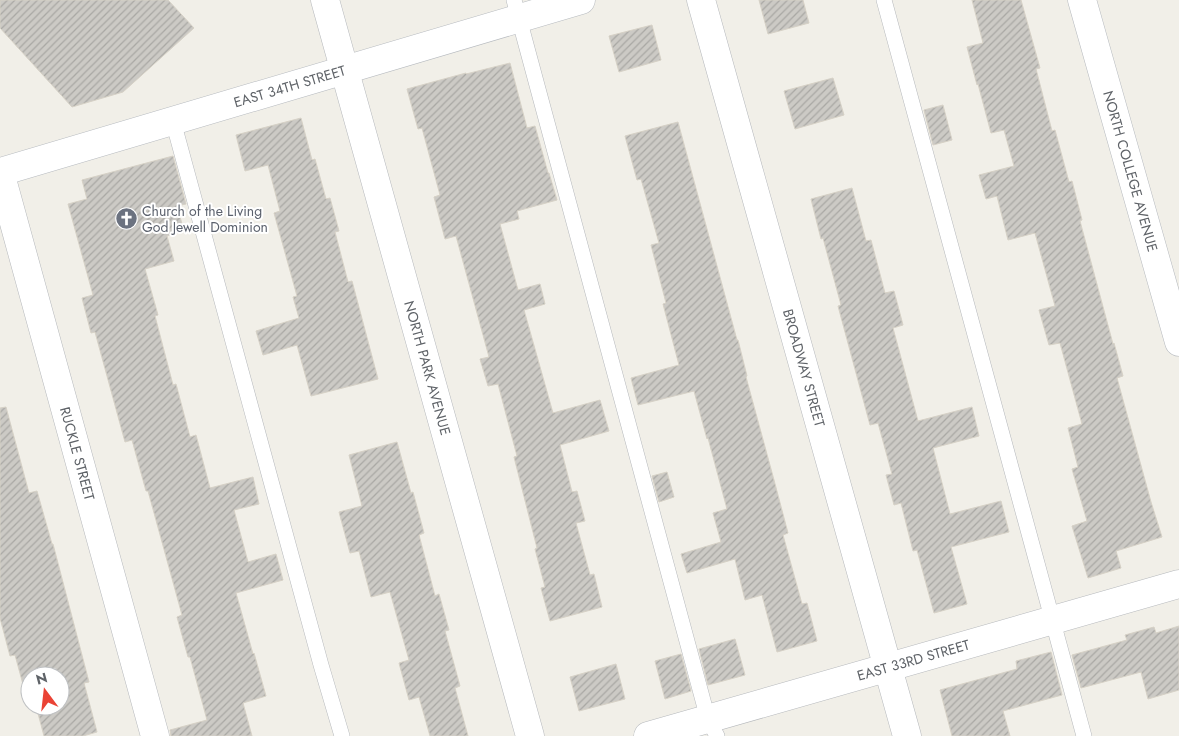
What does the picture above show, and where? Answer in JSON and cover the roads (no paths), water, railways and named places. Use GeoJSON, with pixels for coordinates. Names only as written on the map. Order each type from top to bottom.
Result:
{"type":"FeatureCollection","features":[{"type":"Feature","properties":{"kind":"street","name":"NORTH PARK AVENUE"},"geometry":{"type":"LineString","coordinates":[[325,0],[530,736]]}},
{"type":"Feature","properties":{"kind":"street","name":"EAST 34TH STREET"},"geometry":{"type":"LineString","coordinates":[[0,172],[344,71],[516,9],[581,0]]}},
{"type":"Feature","properties":{"kind":"street","name":"BROADWAY STREET"},"geometry":{"type":"LineString","coordinates":[[701,0],[907,736]]}},
{"type":"Feature","properties":{"kind":"street","name":"NORTH COLLEGE AVENUE"},"geometry":{"type":"LineString","coordinates":[[1082,0],[1179,342]]}},
{"type":"Feature","properties":{"kind":"street","name":"RUCKLE STREET"},"geometry":{"type":"LineString","coordinates":[[0,172],[155,736]]}},
{"type":"Feature","properties":{"kind":"street","name":"EAST 33RD STREET"},"geometry":{"type":"LineString","coordinates":[[648,736],[712,728],[888,668],[1179,584]]}},
{"type":"Feature","properties":{"kind":"lane"},"geometry":{"type":"LineString","coordinates":[[884,0],[1084,736]]}},
{"type":"Feature","properties":{"kind":"lane"},"geometry":{"type":"LineString","coordinates":[[516,9],[712,728]]}},
{"type":"Feature","properties":{"kind":"lane"},"geometry":{"type":"LineString","coordinates":[[173,121],[342,736]]}},
{"type":"Feature","properties":{"kind":"place","name":"Church of the Living God Jewell Dominion"},"geometry":{"type":"Point","coordinates":[126,219]}}]}
